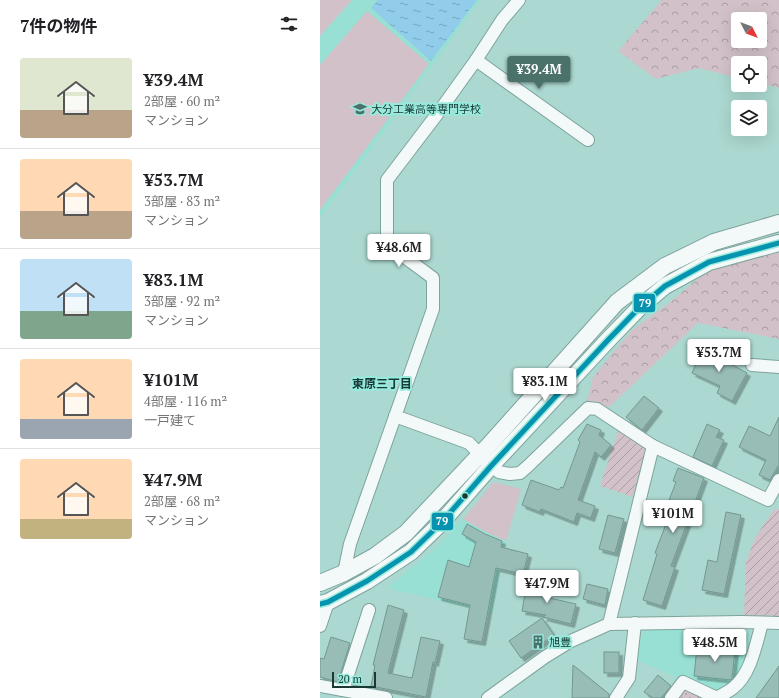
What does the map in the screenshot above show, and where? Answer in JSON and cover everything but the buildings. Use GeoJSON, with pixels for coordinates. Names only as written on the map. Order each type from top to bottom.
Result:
{"type":"FeatureCollection","features":[{"type":"Feature","properties":{"kind":"street"},"geometry":{"type":"LineString","coordinates":[[344,573],[350,544],[433,309],[433,278],[388,244],[387,180],[476,60],[502,20],[518,0]]}},
{"type":"Feature","properties":{"kind":"street"},"geometry":{"type":"LineString","coordinates":[[476,60],[588,140]]}},
{"type":"Feature","properties":{"kind":"street"},"geometry":{"type":"LineString","coordinates":[[320,583],[344,573],[375,556],[406,534],[617,302],[665,266],[714,242],[779,223]]}},
{"type":"Feature","properties":{"kind":"street"},"geometry":{"type":"LineString","coordinates":[[320,626],[324,603],[367,581],[411,552],[441,522],[608,340],[639,308],[665,286],[709,262],[779,243]]}},
{"type":"Feature","properties":{"kind":"street"},"geometry":{"type":"LineString","coordinates":[[752,365],[779,367]]}},
{"type":"Feature","properties":{"kind":"street"},"geometry":{"type":"LineString","coordinates":[[396,416],[470,444],[491,466],[499,472],[510,474],[520,472],[538,457],[588,408],[597,409],[653,446],[768,500],[779,480]]}},
{"type":"Feature","properties":{"kind":"street"},"geometry":{"type":"LineString","coordinates":[[609,624],[653,446]]}},
{"type":"Feature","properties":{"kind":"street"},"geometry":{"type":"LineString","coordinates":[[343,690],[369,610]]}},
{"type":"Feature","properties":{"kind":"street"},"geometry":{"type":"LineString","coordinates":[[616,698],[629,678],[635,623]]}},
{"type":"Feature","properties":{"kind":"street"},"geometry":{"type":"LineString","coordinates":[[671,698],[683,682],[717,698],[733,688],[742,678],[752,660],[762,623]]}},
{"type":"Feature","properties":{"kind":"street"},"geometry":{"type":"LineString","coordinates":[[494,697],[545,657],[564,645],[609,624],[779,624]]}},
{"type":"Feature","properties":{"kind":"street"},"geometry":{"type":"LineString","coordinates":[[320,686],[343,690],[357,695],[386,698]]}},
{"type":"Feature","properties":{"kind":"shaded area","name":"大分工業高等専門学校"},"geometry":{"type":"Polygon","coordinates":[[[320,0],[480,0],[320,218],[320,0]]]}},
{"type":"Feature","properties":{"kind":"shaded area"},"geometry":{"type":"Polygon","coordinates":[[[463,519],[506,541],[492,613],[387,588],[436,548],[463,519]]]}},
{"type":"Feature","properties":{"kind":"shaded area"},"geometry":{"type":"Polygon","coordinates":[[[647,629],[750,630],[747,658],[739,676],[716,695],[638,660],[637,645],[647,629]]]}},
{"type":"Feature","properties":{"kind":"green space"},"geometry":{"type":"Polygon","coordinates":[[[320,0],[352,0],[320,36],[320,0]]]}},
{"type":"Feature","properties":{"kind":"green space"},"geometry":{"type":"Polygon","coordinates":[[[662,0],[779,0],[779,88],[767,85],[767,56],[731,56],[731,76],[699,68],[656,79],[618,51],[662,0]]]}},
{"type":"Feature","properties":{"kind":"green space","name":"大分工業高等専門学校"},"geometry":{"type":"Polygon","coordinates":[[[367,11],[429,64],[320,210],[320,65],[367,11]]]}},
{"type":"Feature","properties":{"kind":"green space"},"geometry":{"type":"Polygon","coordinates":[[[779,241],[779,339],[698,323],[609,407],[587,402],[593,377],[632,330],[668,304],[719,261],[779,241]]]}},
{"type":"Feature","properties":{"kind":"green space"},"geometry":{"type":"Polygon","coordinates":[[[618,431],[644,447],[646,450],[633,497],[600,486],[618,431]]]}},
{"type":"Feature","properties":{"kind":"green space"},"geometry":{"type":"Polygon","coordinates":[[[493,482],[521,489],[506,541],[463,519],[493,482]]]}},
{"type":"Feature","properties":{"kind":"green space"},"geometry":{"type":"Polygon","coordinates":[[[775,508],[779,510],[779,616],[744,615],[746,562],[755,538],[775,508]]]}},
{"type":"Feature","properties":{"kind":"green space"},"geometry":{"type":"Polygon","coordinates":[[[683,683],[707,698],[673,698],[683,683]]]}},
{"type":"Feature","properties":{"kind":"water"},"geometry":{"type":"Polygon","coordinates":[[[378,0],[477,0],[431,61],[371,8],[378,0]]]}},
{"type":"Feature","properties":{"kind":"transit line","name":"79"},"geometry":{"type":"LineString","coordinates":[[320,604],[328,602],[367,581],[411,552],[441,523],[491,466],[608,340],[639,308],[665,286],[709,262],[779,243]]}},
{"type":"Feature","properties":{"kind":"place","name":"大分工業高等専門学校"},"geometry":{"type":"Point","coordinates":[360,109]}},
{"type":"Feature","properties":{"kind":"place","name":"旭豊"},"geometry":{"type":"Point","coordinates":[538,642]}},
{"type":"Feature","properties":{"kind":"district","name":"東原三丁目"},"geometry":{"type":"Point","coordinates":[382,383]}}]}
